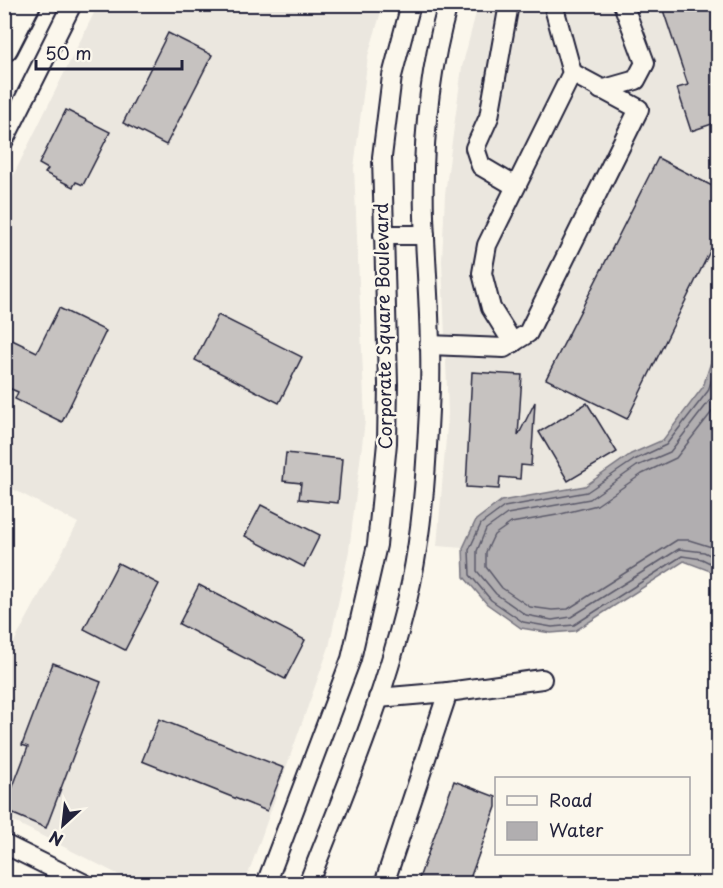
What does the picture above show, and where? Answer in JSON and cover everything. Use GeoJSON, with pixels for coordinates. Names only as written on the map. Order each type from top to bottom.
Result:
{"type":"FeatureCollection","features":[{"type":"Feature","properties":{"kind":"highway"},"geometry":{"type":"LineString","coordinates":[[4,47],[26,4]]}},
{"type":"Feature","properties":{"kind":"street"},"geometry":{"type":"LineString","coordinates":[[4,140],[72,4]]}},
{"type":"Feature","properties":{"kind":"street","name":"Corporate Square Boulevard"},"geometry":{"type":"LineString","coordinates":[[266,884],[351,659],[375,555],[382,507],[388,419],[382,156],[392,76],[411,4]]}},
{"type":"Feature","properties":{"kind":"street"},"geometry":{"type":"LineString","coordinates":[[308,884],[378,698],[411,581],[427,439],[429,345],[425,235],[427,142],[433,69],[448,4]]}},
{"type":"Feature","properties":{"kind":"street"},"geometry":{"type":"LineString","coordinates":[[509,4],[489,117],[475,148],[481,166],[515,186]]}},
{"type":"Feature","properties":{"kind":"street"},"geometry":{"type":"LineString","coordinates":[[513,343],[491,308],[482,273],[487,245],[572,73],[553,4]]}},
{"type":"Feature","properties":{"kind":"street"},"geometry":{"type":"LineString","coordinates":[[601,90],[636,80],[645,63],[623,4]]}},
{"type":"Feature","properties":{"kind":"street"},"geometry":{"type":"LineString","coordinates":[[429,345],[504,348],[528,333],[639,109],[572,73]]}},
{"type":"Feature","properties":{"kind":"street"},"geometry":{"type":"LineString","coordinates":[[383,235],[425,235]]}},
{"type":"Feature","properties":{"kind":"street"},"geometry":{"type":"LineString","coordinates":[[378,698],[448,692],[542,679]]}},
{"type":"Feature","properties":{"kind":"street"},"geometry":{"type":"LineString","coordinates":[[384,884],[448,692]]}},
{"type":"Feature","properties":{"kind":"street"},"geometry":{"type":"LineString","coordinates":[[4,844],[85,884]]}},
{"type":"Feature","properties":{"kind":"shaded area"},"geometry":{"type":"Polygon","coordinates":[[[98,5],[383,5],[368,56],[354,168],[365,421],[349,551],[329,647],[245,883],[135,883],[5,817],[5,659],[78,523],[5,485],[4,194],[98,5]]]}},
{"type":"Feature","properties":{"kind":"shaded area"},"geometry":{"type":"Polygon","coordinates":[[[478,5],[718,5],[718,340],[703,387],[663,440],[631,454],[585,486],[553,493],[476,520],[463,548],[437,546],[448,414],[442,261],[445,194],[462,67],[478,5]]]}},
{"type":"Feature","properties":{"kind":"water"},"geometry":{"type":"Polygon","coordinates":[[[718,340],[718,574],[684,561],[575,631],[551,633],[521,628],[487,604],[464,577],[463,548],[476,520],[501,501],[585,486],[631,454],[663,440],[703,387],[718,340]]]}},
{"type":"Feature","properties":{"kind":"building"},"geometry":{"type":"Polygon","coordinates":[[[661,4],[718,4],[718,122],[691,131],[677,88],[688,85],[661,4]]]}},
{"type":"Feature","properties":{"kind":"building"},"geometry":{"type":"Polygon","coordinates":[[[168,33],[212,55],[166,145],[123,123],[168,33]]]}},
{"type":"Feature","properties":{"kind":"building"},"geometry":{"type":"Polygon","coordinates":[[[66,110],[110,132],[83,185],[76,182],[73,187],[45,173],[48,169],[39,164],[66,110]]]}},
{"type":"Feature","properties":{"kind":"building"},"geometry":{"type":"Polygon","coordinates":[[[658,158],[718,189],[718,235],[627,419],[546,379],[658,158]]]}},
{"type":"Feature","properties":{"kind":"building"},"geometry":{"type":"Polygon","coordinates":[[[59,308],[106,331],[62,422],[15,399],[18,392],[4,386],[4,336],[37,352],[59,308]]]}},
{"type":"Feature","properties":{"kind":"building"},"geometry":{"type":"Polygon","coordinates":[[[218,315],[302,357],[279,403],[195,360],[218,315]]]}},
{"type":"Feature","properties":{"kind":"building"},"geometry":{"type":"Polygon","coordinates":[[[472,372],[522,375],[518,436],[535,402],[531,466],[521,465],[520,479],[500,477],[499,489],[466,487],[472,372]]]}},
{"type":"Feature","properties":{"kind":"building"},"geometry":{"type":"Polygon","coordinates":[[[587,403],[617,452],[568,481],[539,432],[587,403]]]}},
{"type":"Feature","properties":{"kind":"building"},"geometry":{"type":"Polygon","coordinates":[[[286,453],[342,459],[338,503],[299,499],[301,483],[283,481],[286,453]]]}},
{"type":"Feature","properties":{"kind":"building"},"geometry":{"type":"Polygon","coordinates":[[[261,505],[320,535],[304,567],[245,536],[261,505]]]}},
{"type":"Feature","properties":{"kind":"building"},"geometry":{"type":"Polygon","coordinates":[[[118,563],[159,584],[125,650],[84,629],[118,563]]]}},
{"type":"Feature","properties":{"kind":"building"},"geometry":{"type":"Polygon","coordinates":[[[199,585],[305,640],[285,679],[179,624],[199,585]]]}},
{"type":"Feature","properties":{"kind":"building"},"geometry":{"type":"Polygon","coordinates":[[[53,663],[101,682],[46,828],[4,810],[28,747],[22,745],[53,663]]]}},
{"type":"Feature","properties":{"kind":"building"},"geometry":{"type":"Polygon","coordinates":[[[159,719],[284,768],[267,811],[142,761],[159,719]]]}},
{"type":"Feature","properties":{"kind":"building"},"geometry":{"type":"Polygon","coordinates":[[[454,781],[495,797],[495,810],[468,884],[417,884],[454,781]]]}}]}
